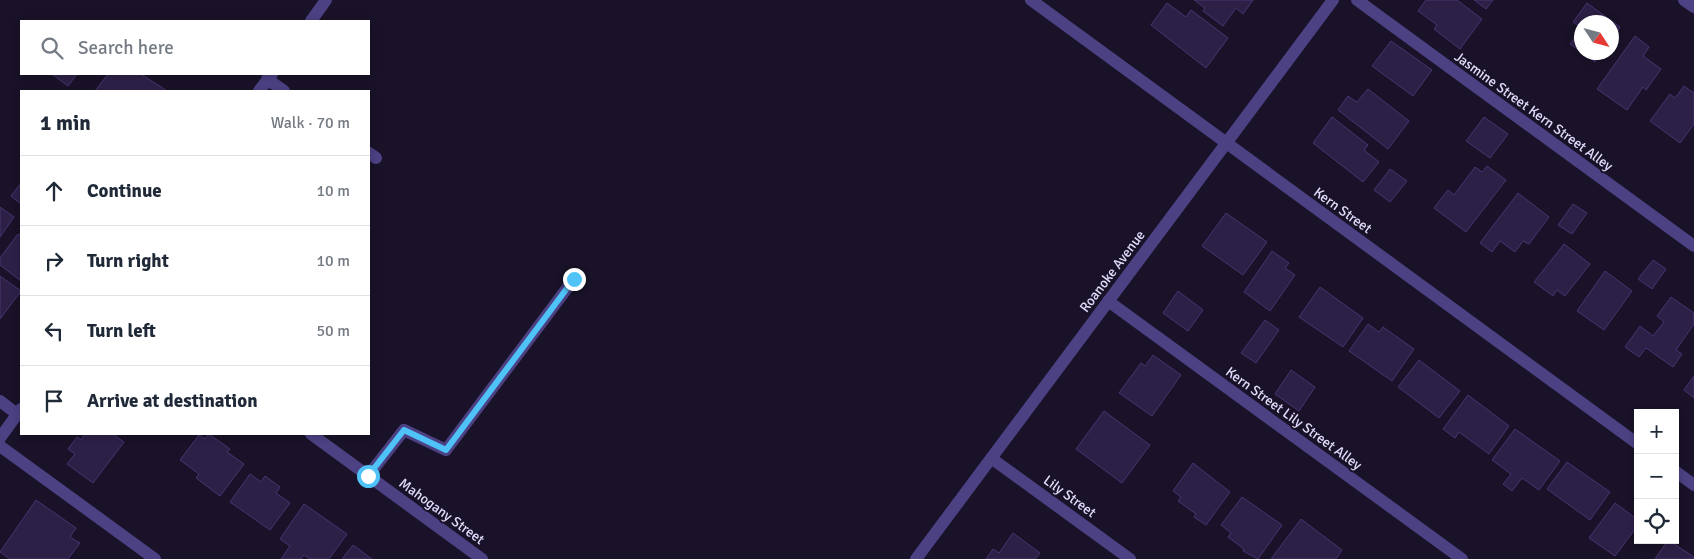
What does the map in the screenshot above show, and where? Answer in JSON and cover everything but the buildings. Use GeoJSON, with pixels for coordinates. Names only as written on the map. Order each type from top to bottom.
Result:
{"type":"FeatureCollection","features":[{"type":"Feature","properties":{"kind":"street"},"geometry":{"type":"LineString","coordinates":[[312,20],[326,0]]}},
{"type":"Feature","properties":{"kind":"street","name":"Kern Street"},"geometry":{"type":"LineString","coordinates":[[1030,0],[1634,441]]}},
{"type":"Feature","properties":{"kind":"street","name":"Roanoke Avenue"},"geometry":{"type":"LineString","coordinates":[[916,559],[1333,0]]}},
{"type":"Feature","properties":{"kind":"street","name":"Jasmine Street Kern Street Alley"},"geometry":{"type":"LineString","coordinates":[[1357,0],[1694,246]]}},
{"type":"Feature","properties":{"kind":"street"},"geometry":{"type":"LineString","coordinates":[[1684,0],[1694,7]]}},
{"type":"Feature","properties":{"kind":"street"},"geometry":{"type":"LineString","coordinates":[[259,90],[270,77],[283,90]]}},
{"type":"Feature","properties":{"kind":"street"},"geometry":{"type":"LineString","coordinates":[[368,476],[404,430],[446,450],[574,279]]}},
{"type":"Feature","properties":{"kind":"street","name":"Kern Street Lily Street Alley"},"geometry":{"type":"LineString","coordinates":[[1108,301],[1462,559]]}},
{"type":"Feature","properties":{"kind":"street"},"geometry":{"type":"LineString","coordinates":[[0,401],[19,411],[0,438]]}},
{"type":"Feature","properties":{"kind":"street","name":"Mahogany Street"},"geometry":{"type":"LineString","coordinates":[[312,435],[482,559]]}},
{"type":"Feature","properties":{"kind":"street"},"geometry":{"type":"LineString","coordinates":[[0,446],[155,559]]}},
{"type":"Feature","properties":{"kind":"street","name":"Lily Street"},"geometry":{"type":"LineString","coordinates":[[991,458],[1130,559]]}},
{"type":"Feature","properties":{"kind":"street"},"geometry":{"type":"LineString","coordinates":[[1679,474],[1694,485]]}},
{"type":"Feature","properties":{"kind":"route"},"geometry":{"type":"LineString","coordinates":[[368,476],[404,430],[446,450],[574,279]]}}]}
